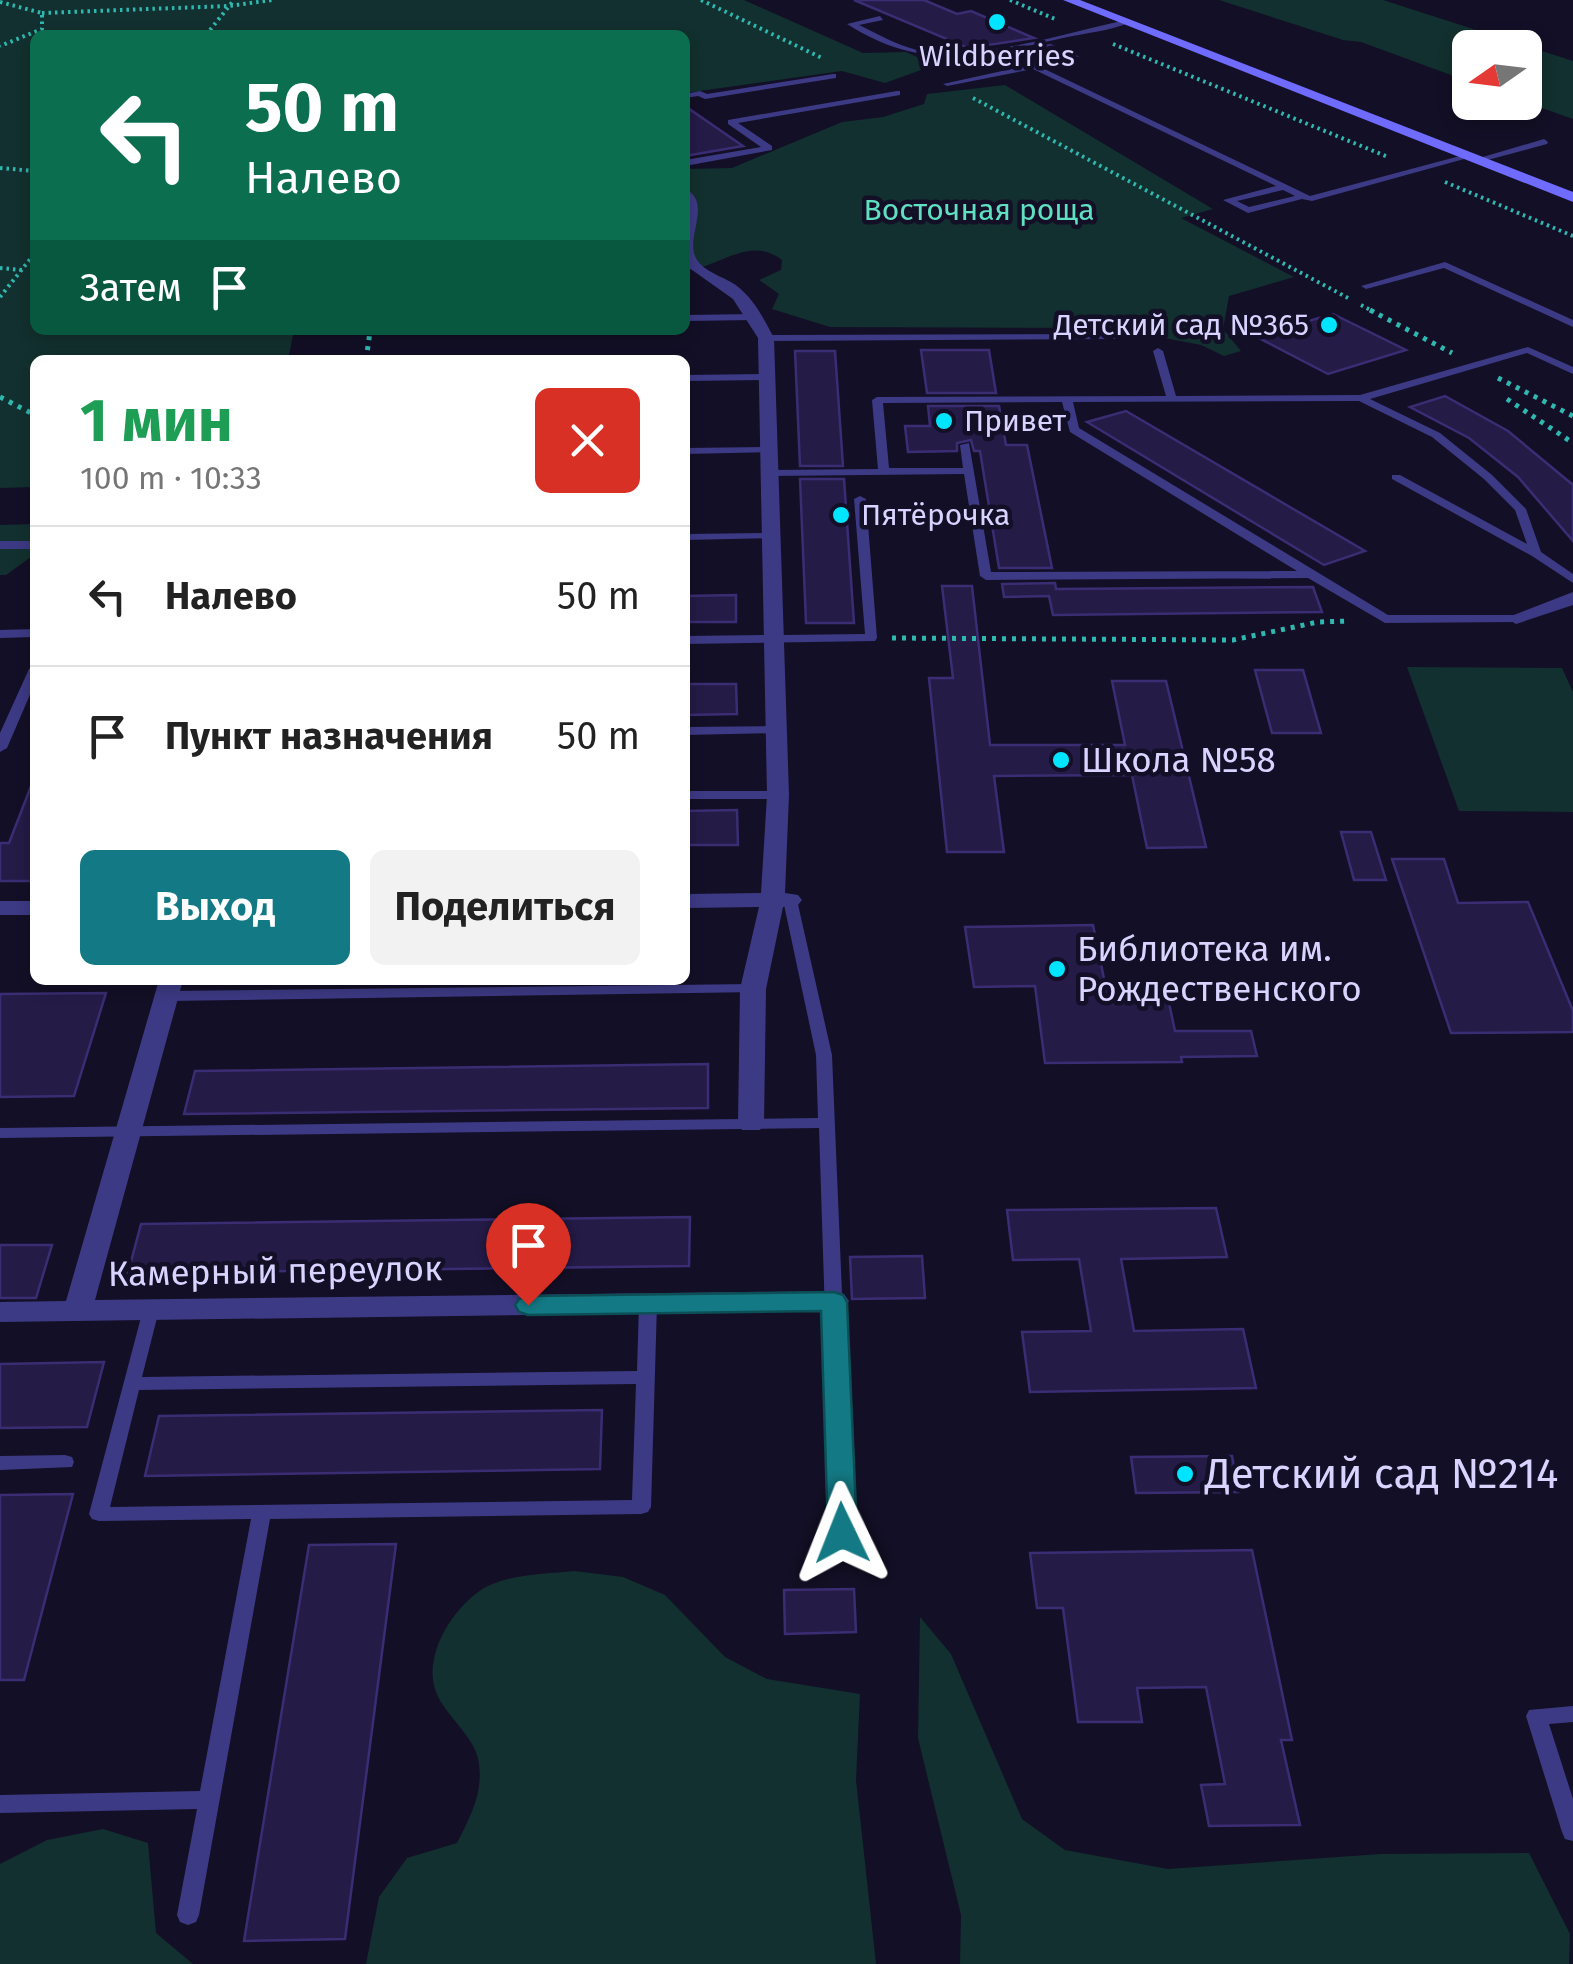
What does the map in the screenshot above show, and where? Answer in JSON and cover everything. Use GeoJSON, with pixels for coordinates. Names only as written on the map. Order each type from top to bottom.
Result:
{"type":"FeatureCollection","features":[{"type":"Feature","properties":{"kind":"main road"},"geometry":{"type":"LineString","coordinates":[[1068,0],[1573,197]]}},
{"type":"Feature","properties":{"kind":"street"},"geometry":{"type":"LineString","coordinates":[[690,261],[692,266],[732,289],[760,328],[766,378],[782,900],[752,989],[750,1124]]}},
{"type":"Feature","properties":{"kind":"street"},"geometry":{"type":"LineString","coordinates":[[1516,618],[1573,598]]}},
{"type":"Feature","properties":{"kind":"street"},"geometry":{"type":"LineString","coordinates":[[690,901],[782,900]]}},
{"type":"Feature","properties":{"kind":"street"},"geometry":{"type":"LineString","coordinates":[[0,908],[30,908]]}},
{"type":"Feature","properties":{"kind":"street","name":"Камерный переулок"},"geometry":{"type":"LineString","coordinates":[[78,1311],[168,988]]}},
{"type":"Feature","properties":{"kind":"street","name":"Камерный переулок"},"geometry":{"type":"LineString","coordinates":[[0,1312],[834,1302]]}},
{"type":"Feature","properties":{"kind":"lane"},"geometry":{"type":"LineString","coordinates":[[880,18],[851,24],[902,47],[932,55],[971,53],[1127,22]]}},
{"type":"Feature","properties":{"kind":"lane"},"geometry":{"type":"LineString","coordinates":[[946,84],[1034,66],[1309,199],[1544,142]]}},
{"type":"Feature","properties":{"kind":"lane"},"geometry":{"type":"LineString","coordinates":[[690,95],[700,93],[705,97],[833,76]]}},
{"type":"Feature","properties":{"kind":"lane"},"geometry":{"type":"LineString","coordinates":[[690,162],[769,148],[730,122],[897,94]]}},
{"type":"Feature","properties":{"kind":"lane"},"geometry":{"type":"LineString","coordinates":[[1284,187],[1228,200],[1248,210],[1304,196]]}},
{"type":"Feature","properties":{"kind":"lane"},"geometry":{"type":"LineString","coordinates":[[1366,286],[1445,265],[1573,324]]}},
{"type":"Feature","properties":{"kind":"lane"},"geometry":{"type":"LineString","coordinates":[[690,319],[760,328],[1116,336]]}},
{"type":"Feature","properties":{"kind":"lane"},"geometry":{"type":"LineString","coordinates":[[884,472],[877,400],[1362,398],[1528,350],[1573,371]]}},
{"type":"Feature","properties":{"kind":"lane"},"geometry":{"type":"LineString","coordinates":[[1158,351],[1172,399]]}},
{"type":"Feature","properties":{"kind":"lane"},"geometry":{"type":"LineString","coordinates":[[690,378],[766,378]]}},
{"type":"Feature","properties":{"kind":"lane"},"geometry":{"type":"LineString","coordinates":[[1362,398],[1436,436],[1488,476],[1520,509],[1536,554]]}},
{"type":"Feature","properties":{"kind":"lane"},"geometry":{"type":"LineString","coordinates":[[1067,399],[1074,430],[1385,619],[1516,618]]}},
{"type":"Feature","properties":{"kind":"lane"},"geometry":{"type":"LineString","coordinates":[[965,445],[986,576],[1310,574]]}},
{"type":"Feature","properties":{"kind":"lane"},"geometry":{"type":"LineString","coordinates":[[690,450],[768,450]]}},
{"type":"Feature","properties":{"kind":"lane"},"geometry":{"type":"LineString","coordinates":[[770,472],[969,472]]}},
{"type":"Feature","properties":{"kind":"lane"},"geometry":{"type":"LineString","coordinates":[[1396,477],[1536,554],[1573,580]]}},
{"type":"Feature","properties":{"kind":"lane"},"geometry":{"type":"LineString","coordinates":[[690,640],[871,638],[860,499]]}},
{"type":"Feature","properties":{"kind":"lane"},"geometry":{"type":"LineString","coordinates":[[690,537],[771,536]]}},
{"type":"Feature","properties":{"kind":"lane"},"geometry":{"type":"LineString","coordinates":[[0,545],[30,544]]}},
{"type":"Feature","properties":{"kind":"lane"},"geometry":{"type":"LineString","coordinates":[[0,634],[30,633]]}},
{"type":"Feature","properties":{"kind":"lane"},"geometry":{"type":"LineString","coordinates":[[0,748],[6,720],[30,678]]}},
{"type":"Feature","properties":{"kind":"lane"},"geometry":{"type":"LineString","coordinates":[[690,731],[776,730]]}},
{"type":"Feature","properties":{"kind":"lane"},"geometry":{"type":"LineString","coordinates":[[690,796],[778,794]]}},
{"type":"Feature","properties":{"kind":"lane"},"geometry":{"type":"LineString","coordinates":[[782,900],[824,1055],[842,1533]]}},
{"type":"Feature","properties":{"kind":"lane"},"geometry":{"type":"LineString","coordinates":[[168,988],[752,989]]}},
{"type":"Feature","properties":{"kind":"lane"},"geometry":{"type":"LineString","coordinates":[[0,1133],[826,1123]]}},
{"type":"Feature","properties":{"kind":"lane"},"geometry":{"type":"LineString","coordinates":[[150,1310],[99,1514],[641,1507],[648,1304]]}},
{"type":"Feature","properties":{"kind":"lane"},"geometry":{"type":"LineString","coordinates":[[132,1384],[646,1376]]}},
{"type":"Feature","properties":{"kind":"lane"},"geometry":{"type":"LineString","coordinates":[[0,1463],[65,1462]]}},
{"type":"Feature","properties":{"kind":"lane"},"geometry":{"type":"LineString","coordinates":[[188,1915],[262,1512]]}},
{"type":"Feature","properties":{"kind":"lane"},"geometry":{"type":"LineString","coordinates":[[1573,1714],[1536,1716],[1573,1832]]}},
{"type":"Feature","properties":{"kind":"lane"},"geometry":{"type":"LineString","coordinates":[[0,1804],[209,1800]]}},
{"type":"Feature","properties":{"kind":"path"},"geometry":{"type":"LineString","coordinates":[[210,30],[234,0]]}},
{"type":"Feature","properties":{"kind":"path"},"geometry":{"type":"LineString","coordinates":[[0,2],[42,14],[229,6],[272,0]]}},
{"type":"Feature","properties":{"kind":"path"},"geometry":{"type":"LineString","coordinates":[[701,0],[826,60]]}},
{"type":"Feature","properties":{"kind":"path"},"geometry":{"type":"LineString","coordinates":[[1010,0],[1573,236]]}},
{"type":"Feature","properties":{"kind":"path"},"geometry":{"type":"LineString","coordinates":[[40,30],[42,14]]}},
{"type":"Feature","properties":{"kind":"path"},"geometry":{"type":"LineString","coordinates":[[0,46],[30,34]]}},
{"type":"Feature","properties":{"kind":"path"},"geometry":{"type":"LineString","coordinates":[[946,84],[1573,416]]}},
{"type":"Feature","properties":{"kind":"path"},"geometry":{"type":"LineString","coordinates":[[0,168],[30,171]]}},
{"type":"Feature","properties":{"kind":"path"},"geometry":{"type":"LineString","coordinates":[[0,297],[30,260]]}},
{"type":"Feature","properties":{"kind":"path"},"geometry":{"type":"LineString","coordinates":[[0,268],[22,270]]}},
{"type":"Feature","properties":{"kind":"path"},"geometry":{"type":"LineString","coordinates":[[0,396],[30,413]]}},
{"type":"Feature","properties":{"kind":"path"},"geometry":{"type":"LineString","coordinates":[[1507,399],[1573,443]]}},
{"type":"Feature","properties":{"kind":"path"},"geometry":{"type":"LineString","coordinates":[[871,638],[1233,640],[1318,622],[1385,619]]}},
{"type":"Feature","properties":{"kind":"green space"},"geometry":{"type":"Polygon","coordinates":[[[0,0],[744,0],[863,53],[906,52],[935,65],[885,83],[842,71],[690,92],[690,30],[30,30],[30,335],[293,335],[289,355],[30,355],[30,487],[0,488],[0,0]]]}},
{"type":"Feature","properties":{"kind":"green space"},"geometry":{"type":"Polygon","coordinates":[[[1219,0],[1383,0],[1476,30],[1452,30],[1452,75],[1361,42],[1343,40],[1219,0]]]}},
{"type":"Feature","properties":{"kind":"green space"},"geometry":{"type":"Polygon","coordinates":[[[1542,51],[1573,61],[1573,119],[1542,108],[1542,51]]]}},
{"type":"Feature","properties":{"kind":"green space","name":"Восточная роща"},"geometry":{"type":"Polygon","coordinates":[[[1005,85],[1213,209],[1181,218],[1294,277],[1229,296],[1223,329],[1241,351],[1224,356],[1201,345],[1112,328],[830,327],[772,309],[779,294],[759,280],[781,270],[782,260],[769,253],[745,251],[690,269],[690,169],[732,168],[842,122],[883,117],[924,104],[927,94],[1005,85]]]}},
{"type":"Feature","properties":{"kind":"green space"},"geometry":{"type":"Polygon","coordinates":[[[30,524],[30,558],[6,575],[0,575],[0,525],[30,524]]]}},
{"type":"Feature","properties":{"kind":"green space"},"geometry":{"type":"Polygon","coordinates":[[[1407,667],[1562,668],[1573,692],[1573,812],[1459,811],[1407,667]]]}},
{"type":"Feature","properties":{"kind":"green space"},"geometry":{"type":"Polygon","coordinates":[[[574,1571],[623,1577],[665,1595],[725,1657],[767,1679],[860,1694],[856,1780],[876,1964],[366,1964],[379,1897],[407,1858],[457,1843],[477,1795],[477,1754],[440,1701],[433,1678],[433,1663],[443,1634],[472,1596],[494,1583],[574,1571]]]}},
{"type":"Feature","properties":{"kind":"green space"},"geometry":{"type":"Polygon","coordinates":[[[920,1617],[951,1654],[1022,1819],[1065,1850],[1168,1869],[1381,1854],[1529,1853],[1570,1934],[1569,1964],[960,1964],[961,1915],[918,1738],[920,1617]]]}},
{"type":"Feature","properties":{"kind":"green space"},"geometry":{"type":"Polygon","coordinates":[[[103,1829],[148,1843],[156,1933],[193,1964],[0,1964],[0,1864],[47,1840],[103,1829]]]}},
{"type":"Feature","properties":{"kind":"building"},"geometry":{"type":"Polygon","coordinates":[[[854,0],[924,0],[957,14],[971,11],[1034,38],[968,48],[854,0]]]}},
{"type":"Feature","properties":{"kind":"building"},"geometry":{"type":"Polygon","coordinates":[[[1050,45],[1075,56],[1009,66],[988,57],[1050,45]]]}},
{"type":"Feature","properties":{"kind":"building"},"geometry":{"type":"Polygon","coordinates":[[[690,109],[743,146],[690,155],[690,109]]]}},
{"type":"Feature","properties":{"kind":"building","name":"Детский сад №365"},"geometry":{"type":"Polygon","coordinates":[[[1333,314],[1406,350],[1328,374],[1255,336],[1333,314]]]}},
{"type":"Feature","properties":{"kind":"building"},"geometry":{"type":"Polygon","coordinates":[[[921,350],[989,350],[996,393],[927,393],[921,350]]]}},
{"type":"Feature","properties":{"kind":"building"},"geometry":{"type":"Polygon","coordinates":[[[795,351],[835,351],[843,466],[800,466],[795,351]]]}},
{"type":"Feature","properties":{"kind":"building"},"geometry":{"type":"Polygon","coordinates":[[[1445,396],[1508,431],[1573,485],[1573,541],[1518,477],[1469,438],[1410,407],[1445,396]]]}},
{"type":"Feature","properties":{"kind":"building"},"geometry":{"type":"Polygon","coordinates":[[[928,406],[999,406],[1006,445],[1027,445],[1052,568],[999,568],[980,451],[974,451],[971,440],[957,443],[957,451],[908,452],[905,426],[930,426],[928,406]]]}},
{"type":"Feature","properties":{"kind":"building"},"geometry":{"type":"Polygon","coordinates":[[[1126,411],[1365,551],[1324,565],[1087,422],[1126,411]]]}},
{"type":"Feature","properties":{"kind":"building"},"geometry":{"type":"Polygon","coordinates":[[[800,479],[844,479],[854,623],[806,623],[800,479]]]}},
{"type":"Feature","properties":{"kind":"building"},"geometry":{"type":"Polygon","coordinates":[[[1055,583],[1056,589],[1313,587],[1322,612],[1053,615],[1049,596],[1004,597],[1002,584],[1055,583]]]}},
{"type":"Feature","properties":{"kind":"building","name":"Школа №58"},"geometry":{"type":"Polygon","coordinates":[[[942,586],[972,586],[990,745],[1125,745],[1112,681],[1166,681],[1206,847],[1147,848],[1132,775],[994,776],[1004,852],[947,852],[929,678],[953,678],[942,586]]]}},
{"type":"Feature","properties":{"kind":"building"},"geometry":{"type":"Polygon","coordinates":[[[736,595],[736,622],[690,622],[690,596],[736,595]]]}},
{"type":"Feature","properties":{"kind":"building"},"geometry":{"type":"Polygon","coordinates":[[[1255,670],[1303,670],[1321,733],[1272,733],[1255,670]]]}},
{"type":"Feature","properties":{"kind":"building"},"geometry":{"type":"Polygon","coordinates":[[[690,684],[736,684],[737,714],[690,715],[690,684]]]}},
{"type":"Feature","properties":{"kind":"building"},"geometry":{"type":"Polygon","coordinates":[[[30,789],[30,881],[0,881],[0,843],[9,843],[30,789]]]}},
{"type":"Feature","properties":{"kind":"building"},"geometry":{"type":"Polygon","coordinates":[[[737,810],[738,845],[690,845],[690,811],[737,810]]]}},
{"type":"Feature","properties":{"kind":"building"},"geometry":{"type":"Polygon","coordinates":[[[1341,832],[1371,832],[1386,880],[1354,880],[1341,832]]]}},
{"type":"Feature","properties":{"kind":"building"},"geometry":{"type":"Polygon","coordinates":[[[1392,859],[1444,859],[1458,903],[1528,902],[1573,1011],[1573,1032],[1451,1033],[1392,859]]]}},
{"type":"Feature","properties":{"kind":"building"},"geometry":{"type":"Polygon","coordinates":[[[1093,925],[1109,1003],[1169,1003],[1175,1031],[1251,1031],[1257,1056],[1181,1057],[1182,1062],[1045,1063],[1035,986],[974,987],[965,927],[1093,925]]]}},
{"type":"Feature","properties":{"kind":"building"},"geometry":{"type":"Polygon","coordinates":[[[106,993],[74,1096],[0,1097],[0,994],[106,993]]]}},
{"type":"Feature","properties":{"kind":"building"},"geometry":{"type":"Polygon","coordinates":[[[708,1064],[708,1108],[184,1114],[195,1071],[708,1064]]]}},
{"type":"Feature","properties":{"kind":"building"},"geometry":{"type":"Polygon","coordinates":[[[1216,1208],[1227,1257],[1121,1259],[1134,1331],[1243,1329],[1256,1388],[1030,1392],[1022,1332],[1091,1331],[1079,1259],[1013,1260],[1007,1210],[1216,1208]]]}},
{"type":"Feature","properties":{"kind":"building"},"geometry":{"type":"Polygon","coordinates":[[[690,1217],[689,1266],[128,1273],[141,1224],[690,1217]]]}},
{"type":"Feature","properties":{"kind":"building"},"geometry":{"type":"Polygon","coordinates":[[[0,1245],[52,1245],[36,1298],[0,1298],[0,1245]]]}},
{"type":"Feature","properties":{"kind":"building"},"geometry":{"type":"Polygon","coordinates":[[[922,1256],[925,1298],[852,1299],[850,1257],[922,1256]]]}},
{"type":"Feature","properties":{"kind":"building"},"geometry":{"type":"Polygon","coordinates":[[[104,1362],[87,1427],[0,1428],[0,1364],[104,1362]]]}},
{"type":"Feature","properties":{"kind":"building"},"geometry":{"type":"Polygon","coordinates":[[[602,1410],[600,1469],[145,1476],[159,1416],[602,1410]]]}},
{"type":"Feature","properties":{"kind":"building"},"geometry":{"type":"Polygon","coordinates":[[[1232,1456],[1239,1492],[1136,1493],[1131,1457],[1232,1456]]]}},
{"type":"Feature","properties":{"kind":"building"},"geometry":{"type":"Polygon","coordinates":[[[73,1494],[24,1680],[0,1680],[0,1495],[73,1494]]]}},
{"type":"Feature","properties":{"kind":"building"},"geometry":{"type":"Polygon","coordinates":[[[396,1544],[345,1939],[244,1941],[309,1545],[396,1544]]]}},
{"type":"Feature","properties":{"kind":"building"},"geometry":{"type":"Polygon","coordinates":[[[1252,1550],[1292,1740],[1281,1740],[1300,1825],[1209,1826],[1201,1785],[1225,1784],[1206,1687],[1137,1688],[1142,1722],[1078,1722],[1063,1608],[1037,1608],[1030,1553],[1252,1550]]]}},
{"type":"Feature","properties":{"kind":"building"},"geometry":{"type":"Polygon","coordinates":[[[854,1589],[856,1632],[785,1634],[784,1590],[854,1589]]]}},
{"type":"Feature","properties":{"kind":"place","name":"Wildberries"},"geometry":{"type":"Point","coordinates":[997,22]}},
{"type":"Feature","properties":{"kind":"place","name":"Детский сад №365"},"geometry":{"type":"Point","coordinates":[1329,325]}},
{"type":"Feature","properties":{"kind":"place","name":"Привет"},"geometry":{"type":"Point","coordinates":[944,421]}},
{"type":"Feature","properties":{"kind":"place","name":"Пятёрочка"},"geometry":{"type":"Point","coordinates":[841,515]}},
{"type":"Feature","properties":{"kind":"place","name":"Школа №58"},"geometry":{"type":"Point","coordinates":[1061,760]}},
{"type":"Feature","properties":{"kind":"place","name":"Библиотека им. Рождественского"},"geometry":{"type":"Point","coordinates":[1057,969]}},
{"type":"Feature","properties":{"kind":"place","name":"Детский сад №214"},"geometry":{"type":"Point","coordinates":[1185,1474]}},
{"type":"Feature","properties":{"kind":"route"},"geometry":{"type":"LineString","coordinates":[[528,1305],[834,1302],[842,1533]]}}]}
